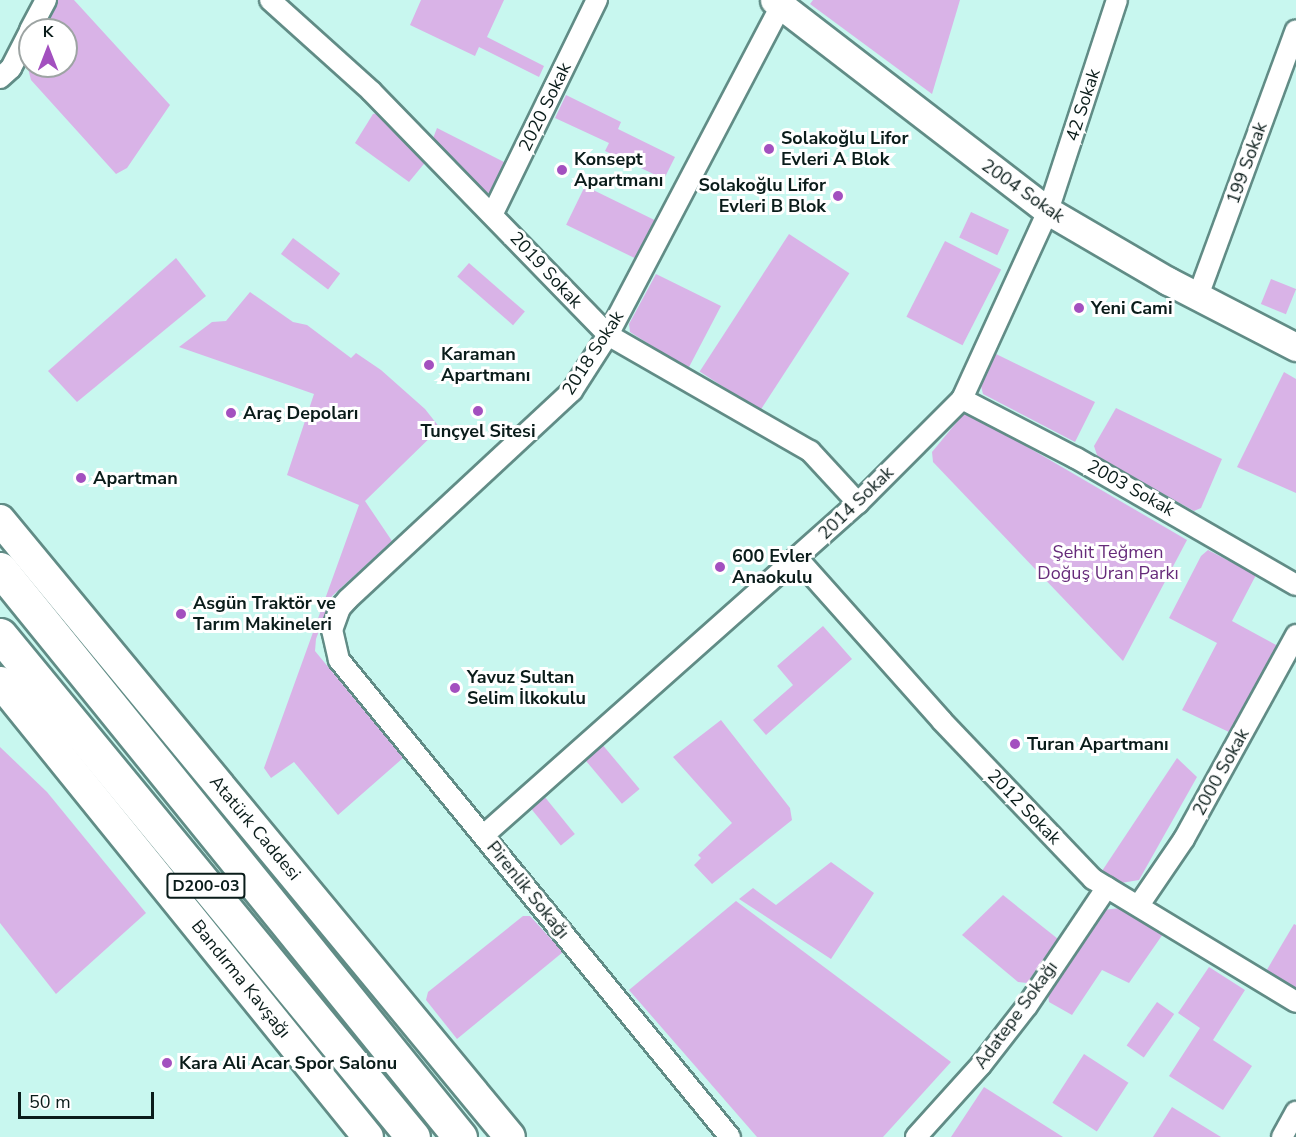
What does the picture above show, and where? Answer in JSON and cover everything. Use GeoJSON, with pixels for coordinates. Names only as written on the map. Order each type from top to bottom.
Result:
{"type":"FeatureCollection","features":[{"type":"Feature","properties":{"kind":"highway","name":"Atatürk Caddesi"},"geometry":{"type":"LineString","coordinates":[[0,569],[460,1137]]}},
{"type":"Feature","properties":{"kind":"highway","name":"D200-03"},"geometry":{"type":"LineString","coordinates":[[0,635],[413,1137]]}},
{"type":"Feature","properties":{"kind":"main road","name":"Atatürk Caddesi"},"geometry":{"type":"LineString","coordinates":[[0,520],[510,1137]]}},
{"type":"Feature","properties":{"kind":"main road"},"geometry":{"type":"LineString","coordinates":[[0,555],[141,722],[263,895],[340,929]]}},
{"type":"Feature","properties":{"kind":"main road","name":"Bandırma Kavşağı"},"geometry":{"type":"LineString","coordinates":[[0,682],[368,1137]]}},
{"type":"Feature","properties":{"kind":"main road"},"geometry":{"type":"LineString","coordinates":[[231,799],[263,895]]}},
{"type":"Feature","properties":{"kind":"street"},"geometry":{"type":"LineString","coordinates":[[36,18],[46,0]]}},
{"type":"Feature","properties":{"kind":"street","name":"2019 Sokak"},"geometry":{"type":"LineString","coordinates":[[270,0],[371,91],[493,213],[608,335],[810,451],[858,503]]}},
{"type":"Feature","properties":{"kind":"street","name":"2020 Sokak"},"geometry":{"type":"LineString","coordinates":[[493,213],[597,0]]}},
{"type":"Feature","properties":{"kind":"street","name":"42 Sokak"},"geometry":{"type":"LineString","coordinates":[[1048,211],[1117,0]]}},
{"type":"Feature","properties":{"kind":"street","name":"2004 Sokak"},"geometry":{"type":"LineString","coordinates":[[777,3],[1048,211],[1198,296],[1296,347]]}},
{"type":"Feature","properties":{"kind":"street","name":"2018 Sokak"},"geometry":{"type":"LineString","coordinates":[[332,639],[334,619],[348,599],[572,391],[608,335],[777,3]]}},
{"type":"Feature","properties":{"kind":"street","name":"199 Sokak"},"geometry":{"type":"LineString","coordinates":[[1198,296],[1296,30]]}},
{"type":"Feature","properties":{"kind":"street"},"geometry":{"type":"LineString","coordinates":[[0,78],[11,68],[18,54]]}},
{"type":"Feature","properties":{"kind":"street","name":"2014 Sokak"},"geometry":{"type":"LineString","coordinates":[[484,835],[858,503],[962,399],[1048,211]]}},
{"type":"Feature","properties":{"kind":"street","name":"2003 Sokak"},"geometry":{"type":"LineString","coordinates":[[962,399],[1170,510],[1296,585]]}},
{"type":"Feature","properties":{"kind":"street","name":"2012 Sokak"},"geometry":{"type":"LineString","coordinates":[[797,558],[942,721],[1093,879],[1296,1002]]}},
{"type":"Feature","properties":{"kind":"street","name":"2000 Sokak"},"geometry":{"type":"LineString","coordinates":[[1139,905],[1184,839],[1296,635]]}},
{"type":"Feature","properties":{"kind":"street","name":"Pirenlik Sokağı"},"geometry":{"type":"LineString","coordinates":[[332,639],[339,660],[730,1137]]}},
{"type":"Feature","properties":{"kind":"street","name":"Adatepe Sokağı"},"geometry":{"type":"LineString","coordinates":[[919,1136],[1020,1014],[1107,887]]}},
{"type":"Feature","properties":{"kind":"street"},"geometry":{"type":"LineString","coordinates":[[1282,1137],[1296,1112]]}},
{"type":"Feature","properties":{"kind":"green space"},"geometry":{"type":"Polygon","coordinates":[[[56,0],[74,0],[170,105],[127,168],[116,174],[31,80],[30,78],[78,78],[78,18],[46,18],[56,0]]]}},
{"type":"Feature","properties":{"kind":"green space"},"geometry":{"type":"Polygon","coordinates":[[[421,0],[504,0],[487,37],[544,66],[539,77],[479,47],[475,56],[410,25],[421,0]]]}},
{"type":"Feature","properties":{"kind":"green space"},"geometry":{"type":"Polygon","coordinates":[[[813,0],[960,0],[932,94],[810,4],[813,0]]]}},
{"type":"Feature","properties":{"kind":"green space"},"geometry":{"type":"Polygon","coordinates":[[[566,95],[621,122],[618,129],[675,157],[664,179],[605,151],[609,143],[555,118],[566,95]]]}},
{"type":"Feature","properties":{"kind":"green space"},"geometry":{"type":"Polygon","coordinates":[[[378,113],[428,159],[409,182],[355,143],[373,114],[378,113]]]}},
{"type":"Feature","properties":{"kind":"green space"},"geometry":{"type":"Polygon","coordinates":[[[437,128],[506,163],[490,193],[481,192],[432,141],[437,128]]]}},
{"type":"Feature","properties":{"kind":"green space"},"geometry":{"type":"Polygon","coordinates":[[[585,186],[656,221],[637,259],[566,225],[585,186]]]}},
{"type":"Feature","properties":{"kind":"green space"},"geometry":{"type":"Polygon","coordinates":[[[971,212],[1009,230],[997,255],[959,237],[971,212]]]}},
{"type":"Feature","properties":{"kind":"green space"},"geometry":{"type":"Polygon","coordinates":[[[789,234],[849,273],[760,411],[700,372],[789,234]]]}},
{"type":"Feature","properties":{"kind":"green space"},"geometry":{"type":"Polygon","coordinates":[[[293,238],[340,274],[328,289],[281,254],[293,238]]]}},
{"type":"Feature","properties":{"kind":"green space"},"geometry":{"type":"Polygon","coordinates":[[[945,241],[1001,270],[963,345],[906,317],[945,241]]]}},
{"type":"Feature","properties":{"kind":"green space"},"geometry":{"type":"Polygon","coordinates":[[[176,258],[206,296],[77,402],[48,371],[176,258]]]}},
{"type":"Feature","properties":{"kind":"green space"},"geometry":{"type":"Polygon","coordinates":[[[469,263],[525,312],[513,325],[457,277],[469,263]]]}},
{"type":"Feature","properties":{"kind":"green space"},"geometry":{"type":"Polygon","coordinates":[[[656,274],[721,306],[688,369],[630,332],[629,324],[656,274]]]}},
{"type":"Feature","properties":{"kind":"green space"},"geometry":{"type":"Polygon","coordinates":[[[1271,279],[1296,289],[1286,314],[1261,304],[1271,279]]]}},
{"type":"Feature","properties":{"kind":"green space"},"geometry":{"type":"Polygon","coordinates":[[[250,292],[293,322],[307,325],[351,358],[356,353],[381,370],[425,409],[440,428],[365,501],[392,541],[332,596],[316,639],[315,651],[403,758],[338,815],[294,762],[271,778],[264,768],[359,505],[287,475],[314,394],[179,347],[212,322],[226,321],[250,292]]]}},
{"type":"Feature","properties":{"kind":"green space"},"geometry":{"type":"Polygon","coordinates":[[[994,353],[1095,402],[1075,442],[983,394],[981,386],[994,353]]]}},
{"type":"Feature","properties":{"kind":"green space"},"geometry":{"type":"Polygon","coordinates":[[[1284,372],[1296,379],[1296,493],[1237,467],[1284,372]]]}},
{"type":"Feature","properties":{"kind":"green space"},"geometry":{"type":"Polygon","coordinates":[[[1116,408],[1222,459],[1201,508],[1194,511],[1098,458],[1094,446],[1116,408]]]}},
{"type":"Feature","properties":{"kind":"green space","name":"Şehit Teğmen Doğuş Uran Parkı"},"geometry":{"type":"Polygon","coordinates":[[[966,411],[1187,540],[1123,661],[933,462],[932,452],[966,411]]]}},
{"type":"Feature","properties":{"kind":"green space"},"geometry":{"type":"Polygon","coordinates":[[[1208,550],[1256,575],[1232,621],[1278,646],[1229,732],[1182,710],[1217,643],[1169,618],[1201,556],[1208,550]]]}},
{"type":"Feature","properties":{"kind":"green space"},"geometry":{"type":"Polygon","coordinates":[[[823,626],[852,659],[766,735],[753,720],[793,685],[777,666],[823,626]]]}},
{"type":"Feature","properties":{"kind":"green space"},"geometry":{"type":"Polygon","coordinates":[[[721,720],[790,808],[792,820],[712,884],[694,865],[701,858],[698,855],[732,823],[673,757],[721,720]]]}},
{"type":"Feature","properties":{"kind":"green space"},"geometry":{"type":"Polygon","coordinates":[[[601,743],[640,789],[622,804],[583,758],[601,743]]]}},
{"type":"Feature","properties":{"kind":"green space"},"geometry":{"type":"Polygon","coordinates":[[[0,747],[47,792],[146,913],[56,994],[0,923],[0,747]]]}},
{"type":"Feature","properties":{"kind":"green space"},"geometry":{"type":"Polygon","coordinates":[[[1177,758],[1197,777],[1139,880],[1121,883],[1100,874],[1177,758]]]}},
{"type":"Feature","properties":{"kind":"green space"},"geometry":{"type":"Polygon","coordinates":[[[544,796],[575,834],[561,845],[530,807],[544,796]]]}},
{"type":"Feature","properties":{"kind":"green space"},"geometry":{"type":"Polygon","coordinates":[[[831,862],[874,893],[831,959],[739,899],[753,888],[776,905],[831,862]]]}},
{"type":"Feature","properties":{"kind":"green space"},"geometry":{"type":"Polygon","coordinates":[[[1003,895],[1058,939],[1027,983],[1018,982],[962,935],[1003,895]]]}},
{"type":"Feature","properties":{"kind":"green space"},"geometry":{"type":"Polygon","coordinates":[[[736,901],[951,1062],[883,1137],[757,1137],[629,990],[736,901]]]}},
{"type":"Feature","properties":{"kind":"green space"},"geometry":{"type":"Polygon","coordinates":[[[1121,908],[1163,934],[1129,983],[1102,970],[1072,1015],[1049,1002],[1048,994],[1102,910],[1121,908]]]}},
{"type":"Feature","properties":{"kind":"green space"},"geometry":{"type":"Polygon","coordinates":[[[523,916],[530,916],[563,952],[457,1039],[426,1000],[428,992],[523,916]]]}},
{"type":"Feature","properties":{"kind":"green space"},"geometry":{"type":"Polygon","coordinates":[[[1294,924],[1296,925],[1296,992],[1265,973],[1294,924]]]}},
{"type":"Feature","properties":{"kind":"green space"},"geometry":{"type":"Polygon","coordinates":[[[1209,967],[1245,990],[1213,1040],[1252,1066],[1223,1110],[1169,1076],[1200,1028],[1178,1013],[1209,967]]]}},
{"type":"Feature","properties":{"kind":"green space"},"geometry":{"type":"Polygon","coordinates":[[[1157,1002],[1174,1014],[1144,1057],[1127,1045],[1157,1002]]]}},
{"type":"Feature","properties":{"kind":"green space"},"geometry":{"type":"Polygon","coordinates":[[[1084,1054],[1128,1083],[1097,1132],[1052,1103],[1084,1054]]]}},
{"type":"Feature","properties":{"kind":"green space"},"geometry":{"type":"Polygon","coordinates":[[[984,1087],[1063,1137],[951,1137],[984,1087]]]}},
{"type":"Feature","properties":{"kind":"green space"},"geometry":{"type":"Polygon","coordinates":[[[1172,1107],[1221,1137],[1153,1137],[1172,1107]]]}},
{"type":"Feature","properties":{"kind":"place","name":"Solakoğlu Lifor Evleri A Blok"},"geometry":{"type":"Point","coordinates":[769,149]}},
{"type":"Feature","properties":{"kind":"place","name":"Konsept Apartmanı"},"geometry":{"type":"Point","coordinates":[562,170]}},
{"type":"Feature","properties":{"kind":"place","name":"Solakoğlu Lifor Evleri B Blok"},"geometry":{"type":"Point","coordinates":[838,196]}},
{"type":"Feature","properties":{"kind":"place","name":"Yeni Cami"},"geometry":{"type":"Point","coordinates":[1079,308]}},
{"type":"Feature","properties":{"kind":"place","name":"Karaman Apartmanı"},"geometry":{"type":"Point","coordinates":[429,365]}},
{"type":"Feature","properties":{"kind":"place","name":"Tunçyel Sitesi"},"geometry":{"type":"Point","coordinates":[478,411]}},
{"type":"Feature","properties":{"kind":"place","name":"Araç Depoları"},"geometry":{"type":"Point","coordinates":[231,413]}},
{"type":"Feature","properties":{"kind":"place","name":"Apartman"},"geometry":{"type":"Point","coordinates":[81,478]}},
{"type":"Feature","properties":{"kind":"place","name":"600 Evler Anaokulu"},"geometry":{"type":"Point","coordinates":[720,567]}},
{"type":"Feature","properties":{"kind":"place","name":"Asgün Traktör ve Tarım Makineleri"},"geometry":{"type":"Point","coordinates":[181,614]}},
{"type":"Feature","properties":{"kind":"place","name":"Yavuz Sultan Selim İlkokulu"},"geometry":{"type":"Point","coordinates":[455,688]}},
{"type":"Feature","properties":{"kind":"place","name":"Turan Apartmanı"},"geometry":{"type":"Point","coordinates":[1015,744]}},
{"type":"Feature","properties":{"kind":"place","name":"Kara Ali Acar Spor Salonu"},"geometry":{"type":"Point","coordinates":[167,1063]}}]}
